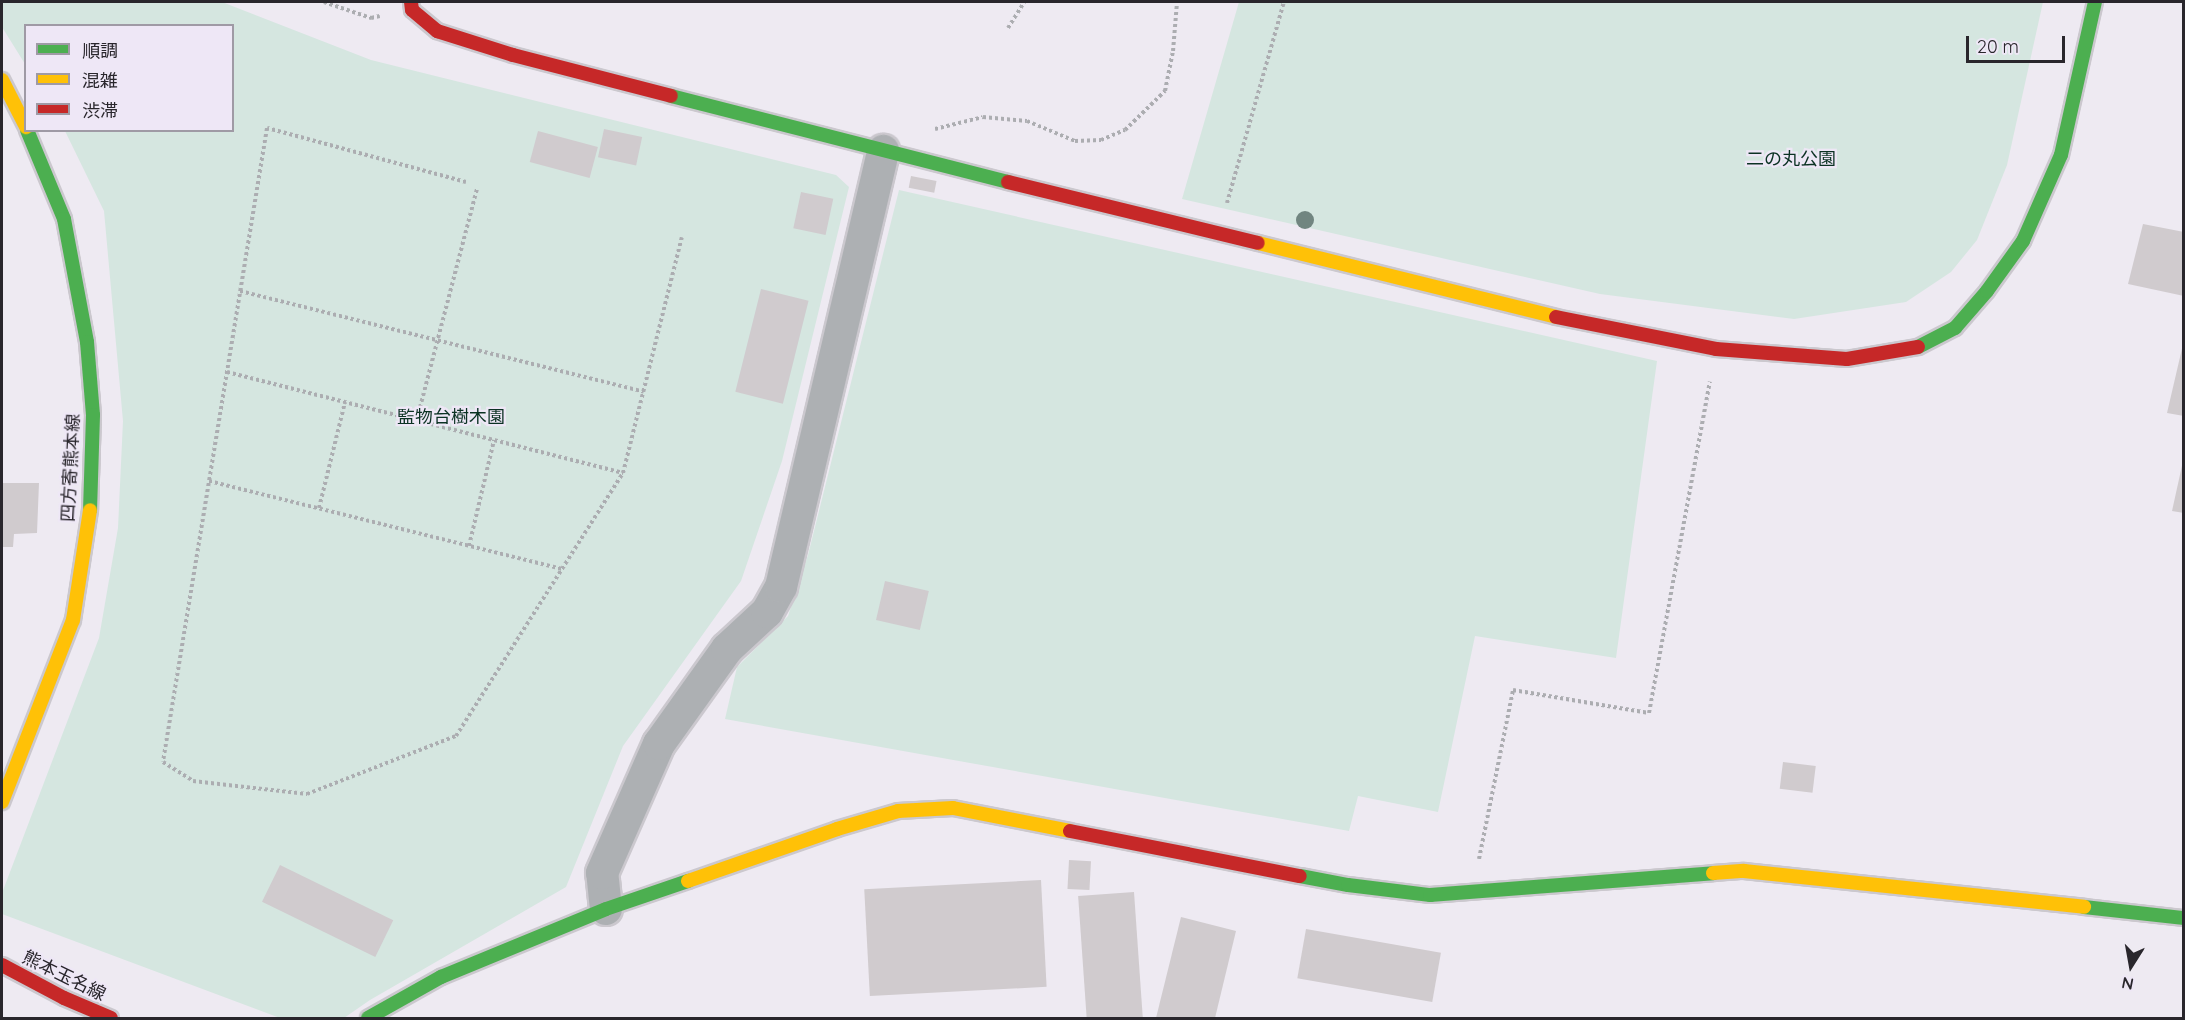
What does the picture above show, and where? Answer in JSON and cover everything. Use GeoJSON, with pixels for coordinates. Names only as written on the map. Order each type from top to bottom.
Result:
{"type":"FeatureCollection","features":[{"type":"Feature","properties":{"kind":"street"},"geometry":{"type":"LineString","coordinates":[[412,6],[437,31],[513,55],[898,154],[1598,327],[1716,349],[1847,359],[1913,349],[1955,328],[1987,291],[2023,241],[2061,155],[2095,2]]}},
{"type":"Feature","properties":{"kind":"street","name":"四方寄熊本線"},"geometry":{"type":"LineString","coordinates":[[2,80],[12,96],[24,124]]}},
{"type":"Feature","properties":{"kind":"street","name":"四方寄熊本線"},"geometry":{"type":"LineString","coordinates":[[2,802],[73,620],[91,502],[93,415],[87,342],[64,219],[27,132]]}},
{"type":"Feature","properties":{"kind":"street"},"geometry":{"type":"LineString","coordinates":[[606,909],[602,873],[659,744],[727,649],[767,612],[781,587],[898,154]]}},
{"type":"Feature","properties":{"kind":"street"},"geometry":{"type":"LineString","coordinates":[[368,1018],[441,977],[606,909],[837,829],[898,811],[952,808],[1348,885],[1430,896],[1744,871],[2184,918]]}},
{"type":"Feature","properties":{"kind":"street","name":"熊本玉名線"},"geometry":{"type":"LineString","coordinates":[[2,965],[64,998],[111,1018]]}},
{"type":"Feature","properties":{"kind":"path"},"geometry":{"type":"LineString","coordinates":[[324,2],[371,18],[412,6]]}},
{"type":"Feature","properties":{"kind":"path"},"geometry":{"type":"LineString","coordinates":[[1008,28],[1024,2]]}},
{"type":"Feature","properties":{"kind":"path"},"geometry":{"type":"LineString","coordinates":[[898,154],[925,132],[983,117],[1027,121],[1075,141],[1101,140],[1125,130],[1165,91],[1173,51],[1177,2]]}},
{"type":"Feature","properties":{"kind":"path"},"geometry":{"type":"LineString","coordinates":[[1219,233],[1284,2]]}},
{"type":"Feature","properties":{"kind":"path"},"geometry":{"type":"LineString","coordinates":[[466,182],[267,128],[163,762],[193,781],[307,794],[456,736],[623,473],[682,237]]}},
{"type":"Feature","properties":{"kind":"path"},"geometry":{"type":"LineString","coordinates":[[417,419],[477,189]]}},
{"type":"Feature","properties":{"kind":"path"},"geometry":{"type":"LineString","coordinates":[[240,291],[644,392]]}},
{"type":"Feature","properties":{"kind":"path"},"geometry":{"type":"LineString","coordinates":[[1473,891],[1513,690],[1649,713],[1716,349]]}},
{"type":"Feature","properties":{"kind":"path"},"geometry":{"type":"LineString","coordinates":[[227,372],[623,473]]}},
{"type":"Feature","properties":{"kind":"path"},"geometry":{"type":"LineString","coordinates":[[319,508],[345,402]]}},
{"type":"Feature","properties":{"kind":"path"},"geometry":{"type":"LineString","coordinates":[[469,546],[495,440]]}},
{"type":"Feature","properties":{"kind":"path"},"geometry":{"type":"LineString","coordinates":[[209,481],[562,569]]}},
{"type":"Feature","properties":{"kind":"green space","name":"監物台樹木園"},"geometry":{"type":"Polygon","coordinates":[[[2,2],[222,2],[371,60],[836,175],[849,187],[782,461],[741,581],[623,746],[566,887],[370,1000],[344,1018],[280,1018],[2,914],[2,893],[99,638],[118,528],[123,421],[104,211],[65,132],[234,132],[234,24],[24,24],[24,62],[2,27],[2,2]]]}},
{"type":"Feature","properties":{"kind":"green space","name":"二の丸公園"},"geometry":{"type":"Polygon","coordinates":[[[1239,2],[2043,2],[2007,165],[1977,240],[1951,272],[1906,302],[1794,319],[1600,294],[1182,199],[1239,2]]]}},
{"type":"Feature","properties":{"kind":"green space"},"geometry":{"type":"Polygon","coordinates":[[[899,190],[1657,361],[1616,658],[1475,636],[1438,812],[1358,796],[1349,831],[725,719],[737,667],[788,616],[808,555],[899,190]]]}},
{"type":"Feature","properties":{"kind":"building"},"geometry":{"type":"Polygon","coordinates":[[[604,129],[642,137],[636,165],[598,157],[604,129]]]}},
{"type":"Feature","properties":{"kind":"building"},"geometry":{"type":"Polygon","coordinates":[[[538,131],[598,147],[590,178],[530,162],[538,131]]]}},
{"type":"Feature","properties":{"kind":"building"},"geometry":{"type":"Polygon","coordinates":[[[911,176],[937,181],[934,193],[909,188],[911,176]]]}},
{"type":"Feature","properties":{"kind":"building"},"geometry":{"type":"Polygon","coordinates":[[[801,192],[833,199],[826,235],[793,228],[801,192]]]}},
{"type":"Feature","properties":{"kind":"building"},"geometry":{"type":"Polygon","coordinates":[[[2143,224],[2184,232],[2184,296],[2128,284],[2143,224]]]}},
{"type":"Feature","properties":{"kind":"building"},"geometry":{"type":"Polygon","coordinates":[[[761,289],[809,301],[783,404],[735,392],[761,289]]]}},
{"type":"Feature","properties":{"kind":"building"},"geometry":{"type":"Polygon","coordinates":[[[2184,340],[2184,416],[2167,413],[2184,340]]]}},
{"type":"Feature","properties":{"kind":"building"},"geometry":{"type":"Polygon","coordinates":[[[2184,462],[2184,513],[2172,511],[2184,462]]]}},
{"type":"Feature","properties":{"kind":"building"},"geometry":{"type":"Polygon","coordinates":[[[2,483],[39,483],[37,533],[14,534],[13,547],[3,547],[2,483]]]}},
{"type":"Feature","properties":{"kind":"building"},"geometry":{"type":"Polygon","coordinates":[[[885,581],[929,591],[920,630],[876,620],[885,581]]]}},
{"type":"Feature","properties":{"kind":"building"},"geometry":{"type":"Polygon","coordinates":[[[1783,762],[1816,766],[1812,793],[1780,789],[1783,762]]]}},
{"type":"Feature","properties":{"kind":"building"},"geometry":{"type":"Polygon","coordinates":[[[1069,860],[1091,861],[1089,890],[1067,889],[1069,860]]]}},
{"type":"Feature","properties":{"kind":"building"},"geometry":{"type":"Polygon","coordinates":[[[280,865],[393,920],[375,957],[262,902],[280,865]]]}},
{"type":"Feature","properties":{"kind":"building"},"geometry":{"type":"Polygon","coordinates":[[[1041,880],[1047,987],[870,996],[864,889],[1041,880]]]}},
{"type":"Feature","properties":{"kind":"building"},"geometry":{"type":"Polygon","coordinates":[[[1134,892],[1143,1018],[1087,1018],[1078,896],[1134,892]]]}},
{"type":"Feature","properties":{"kind":"building"},"geometry":{"type":"Polygon","coordinates":[[[1181,917],[1236,931],[1215,1018],[1156,1018],[1181,917]]]}},
{"type":"Feature","properties":{"kind":"building"},"geometry":{"type":"Polygon","coordinates":[[[1306,929],[1441,953],[1432,1002],[1297,978],[1306,929]]]}},
{"type":"Feature","properties":{"kind":"traffic: fast"},"geometry":{"type":"LineString","coordinates":[[1918,347],[1955,328],[1987,291],[2023,241],[2061,155],[2095,2]]}},
{"type":"Feature","properties":{"kind":"traffic: fast"},"geometry":{"type":"LineString","coordinates":[[671,96],[1008,182]]}},
{"type":"Feature","properties":{"kind":"traffic: fast"},"geometry":{"type":"LineString","coordinates":[[28,132],[64,219],[87,342],[93,415],[90,510]]}},
{"type":"Feature","properties":{"kind":"traffic: fast"},"geometry":{"type":"LineString","coordinates":[[1300,876],[1348,885],[1430,895],[1713,873]]}},
{"type":"Feature","properties":{"kind":"traffic: fast"},"geometry":{"type":"LineString","coordinates":[[368,1018],[441,977],[606,909],[688,881]]}},
{"type":"Feature","properties":{"kind":"traffic: fast"},"geometry":{"type":"LineString","coordinates":[[2084,907],[2184,918]]}},
{"type":"Feature","properties":{"kind":"traffic: slow"},"geometry":{"type":"LineString","coordinates":[[2,80],[24,123]]}},
{"type":"Feature","properties":{"kind":"traffic: slow"},"geometry":{"type":"LineString","coordinates":[[1258,243],[1556,317]]}},
{"type":"Feature","properties":{"kind":"traffic: slow"},"geometry":{"type":"LineString","coordinates":[[2,802],[73,620],[90,510]]}},
{"type":"Feature","properties":{"kind":"traffic: slow"},"geometry":{"type":"LineString","coordinates":[[688,881],[837,829],[898,811],[953,808],[1070,831]]}},
{"type":"Feature","properties":{"kind":"traffic: slow"},"geometry":{"type":"LineString","coordinates":[[1713,873],[1744,871],[2084,907]]}},
{"type":"Feature","properties":{"kind":"traffic: jam"},"geometry":{"type":"LineString","coordinates":[[411,2],[412,10],[437,31],[513,55],[671,96]]}},
{"type":"Feature","properties":{"kind":"traffic: jam"},"geometry":{"type":"LineString","coordinates":[[1008,182],[1258,243]]}},
{"type":"Feature","properties":{"kind":"traffic: jam"},"geometry":{"type":"LineString","coordinates":[[1556,317],[1716,349],[1847,359],[1918,347]]}},
{"type":"Feature","properties":{"kind":"traffic: jam"},"geometry":{"type":"LineString","coordinates":[[1070,831],[1300,876]]}},
{"type":"Feature","properties":{"kind":"traffic: jam"},"geometry":{"type":"LineString","coordinates":[[2,965],[64,998],[111,1018]]}}]}
